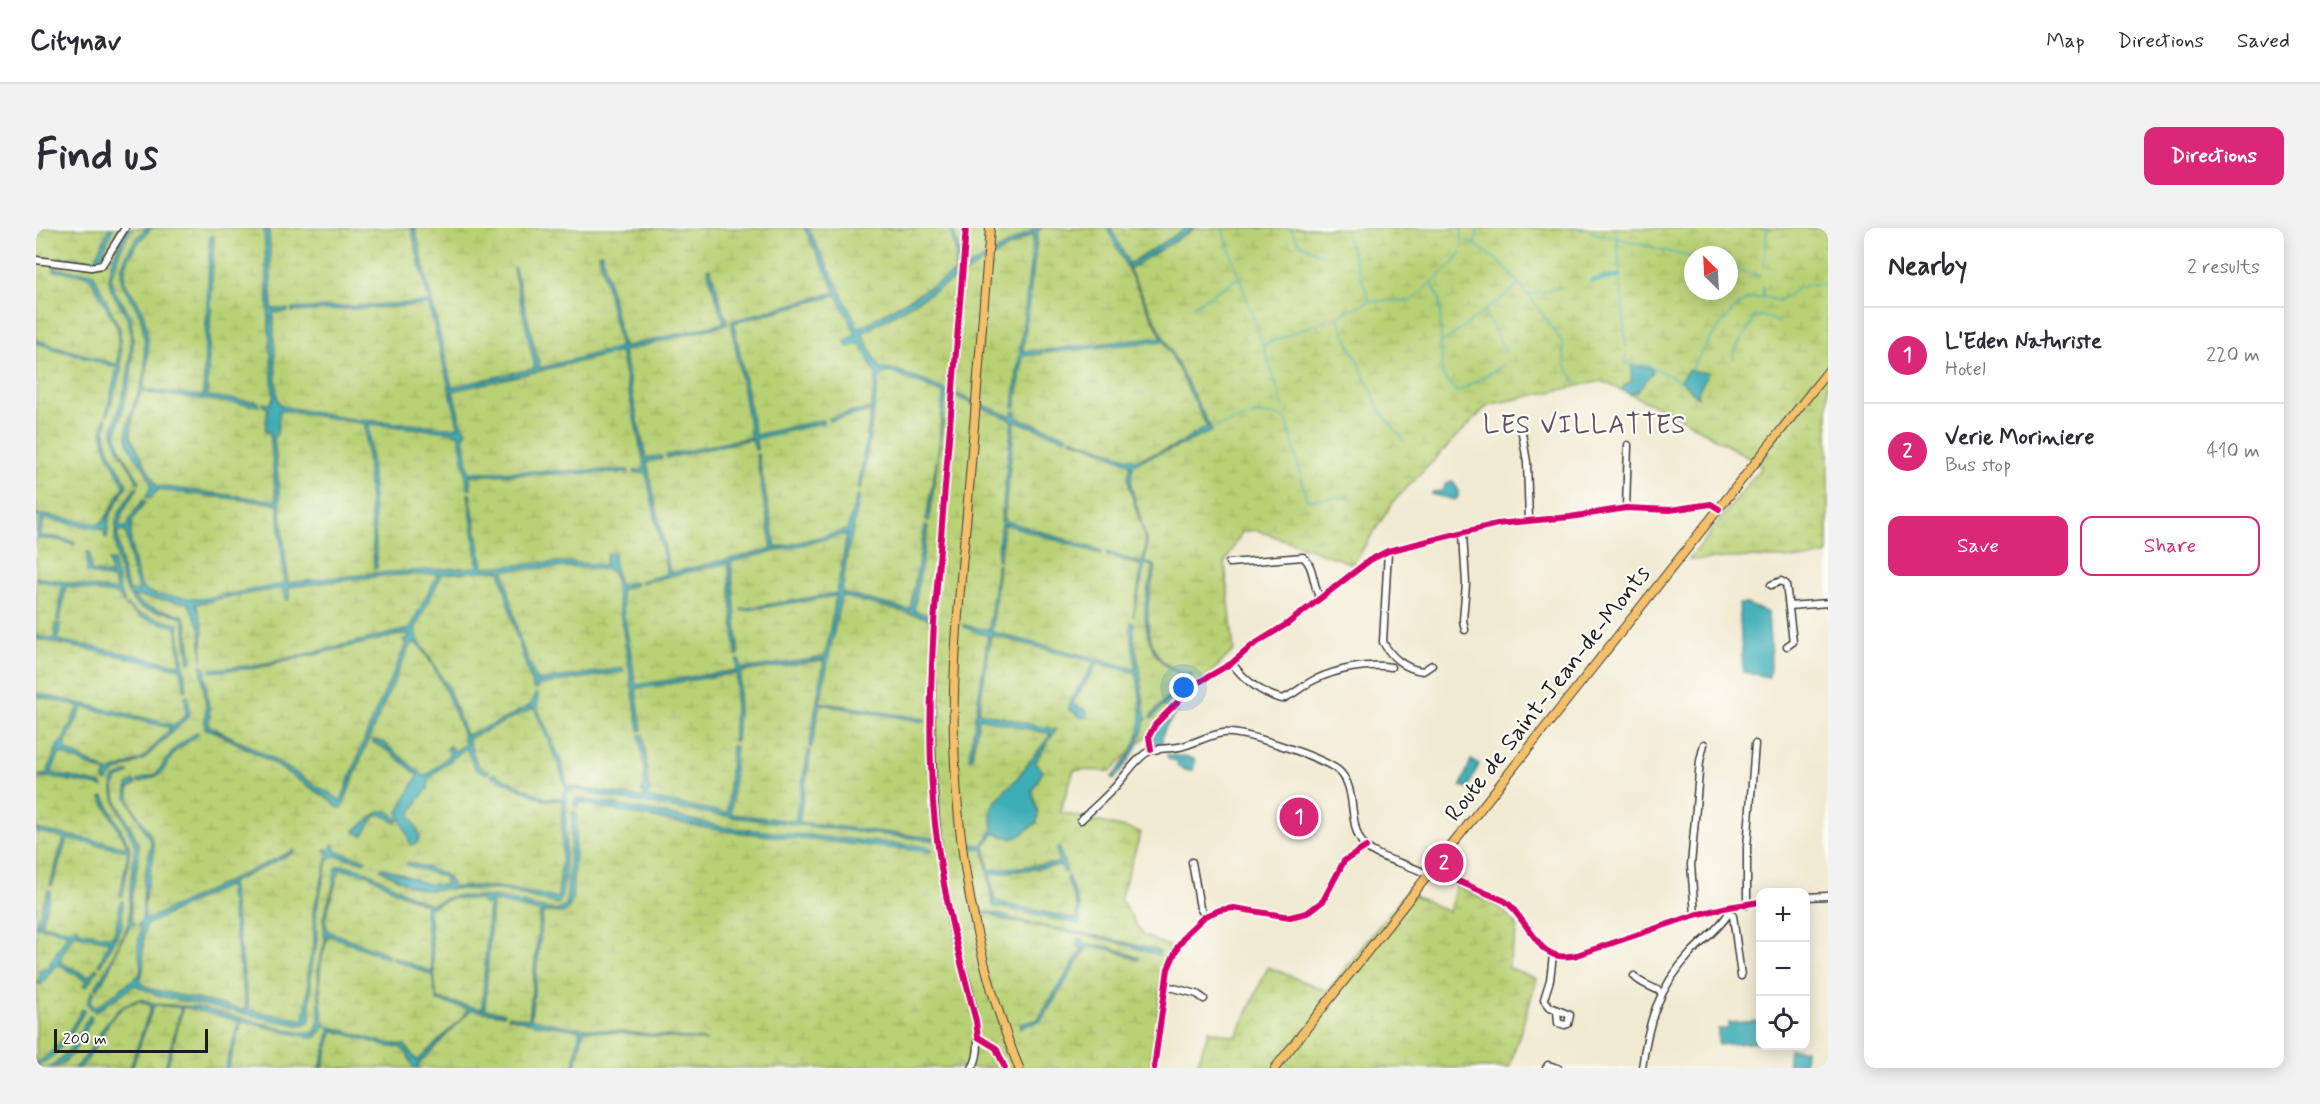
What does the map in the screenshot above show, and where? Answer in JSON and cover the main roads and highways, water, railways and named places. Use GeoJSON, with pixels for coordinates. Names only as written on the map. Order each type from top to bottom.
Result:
{"type":"FeatureCollection","features":[{"type":"Feature","properties":{"kind":"main road"},"geometry":{"type":"LineString","coordinates":[[990,228],[955,663],[954,739],[964,863],[980,944],[1002,1022],[1019,1068]]}},
{"type":"Feature","properties":{"kind":"main road","name":"Route de Saint-Jean-de-Monts"},"geometry":{"type":"LineString","coordinates":[[1275,1068],[1828,371]]}},
{"type":"Feature","properties":{"kind":"water"},"geometry":{"type":"Polygon","coordinates":[[[109,228],[113,228],[100,262],[97,264],[59,259],[59,257],[95,260],[109,228]]]}},
{"type":"Feature","properties":{"kind":"water"},"geometry":{"type":"Polygon","coordinates":[[[129,228],[132,228],[121,248],[111,277],[114,290],[131,316],[133,342],[131,378],[116,433],[121,451],[140,483],[137,483],[119,450],[113,428],[127,379],[131,342],[128,319],[110,288],[109,279],[115,252],[129,228]]]}},
{"type":"Feature","properties":{"kind":"water"},"geometry":{"type":"Polygon","coordinates":[[[147,228],[152,228],[132,252],[124,275],[125,283],[143,312],[148,342],[147,371],[143,387],[146,391],[141,392],[132,416],[131,438],[157,486],[276,501],[270,432],[265,432],[268,408],[263,406],[263,403],[270,404],[273,398],[264,228],[269,228],[272,309],[288,309],[288,312],[273,313],[277,397],[281,406],[351,419],[457,428],[458,425],[429,305],[292,312],[292,309],[429,302],[411,228],[415,228],[452,387],[535,368],[513,269],[515,268],[540,368],[620,347],[599,254],[602,253],[623,347],[724,323],[707,269],[710,268],[728,324],[623,351],[646,458],[661,456],[662,459],[647,462],[670,573],[772,549],[756,455],[758,454],[776,548],[847,530],[857,495],[860,496],[846,561],[842,593],[910,610],[925,525],[928,526],[914,611],[932,616],[931,619],[841,596],[820,702],[925,719],[925,722],[820,704],[812,747],[809,747],[824,660],[741,672],[736,741],[733,741],[737,673],[636,689],[642,730],[639,731],[615,581],[611,570],[571,567],[504,570],[520,640],[537,681],[623,668],[624,672],[537,685],[537,689],[534,690],[516,635],[500,570],[442,574],[415,629],[419,641],[448,687],[466,735],[531,705],[535,694],[538,694],[537,707],[561,761],[568,786],[644,798],[644,792],[641,791],[644,788],[644,766],[639,735],[643,735],[648,787],[651,790],[648,798],[727,813],[732,746],[736,746],[731,814],[795,821],[808,751],[811,752],[799,822],[934,838],[934,841],[723,816],[607,797],[574,789],[567,794],[564,884],[558,904],[503,890],[424,890],[408,885],[380,869],[383,867],[427,884],[446,885],[444,877],[407,865],[408,862],[441,873],[451,881],[453,887],[494,887],[556,898],[562,857],[562,800],[544,800],[491,776],[493,773],[545,798],[562,798],[566,788],[558,763],[534,708],[468,739],[478,766],[489,771],[487,774],[475,769],[466,748],[435,773],[429,780],[428,789],[410,814],[420,836],[417,843],[411,845],[398,812],[418,775],[386,749],[372,742],[373,740],[383,742],[424,776],[428,775],[450,754],[447,748],[449,746],[455,751],[465,744],[445,690],[430,661],[415,642],[410,645],[369,738],[342,808],[337,807],[330,800],[266,759],[206,729],[201,665],[204,665],[207,671],[205,674],[210,717],[208,725],[268,756],[341,801],[372,720],[405,647],[406,643],[403,640],[409,637],[408,633],[256,668],[211,672],[211,669],[260,665],[409,629],[438,574],[381,576],[289,587],[289,599],[287,600],[283,588],[196,604],[203,626],[202,661],[200,627],[188,603],[132,596],[144,606],[183,615],[187,623],[192,662],[189,663],[184,622],[181,617],[145,609],[133,600],[122,578],[118,564],[115,536],[118,515],[136,487],[138,488],[123,511],[119,526],[127,527],[130,518],[143,500],[146,502],[134,517],[131,529],[135,567],[144,590],[157,595],[200,599],[284,584],[278,504],[158,490],[149,499],[146,496],[151,487],[147,473],[131,450],[127,438],[129,418],[144,372],[144,333],[138,311],[121,280],[126,256],[147,228]],[[620,352],[453,391],[462,426],[467,431],[464,435],[469,472],[628,470],[629,473],[470,475],[471,489],[468,489],[459,435],[452,432],[369,424],[377,568],[374,568],[365,424],[280,410],[277,434],[274,437],[288,583],[376,573],[478,567],[468,494],[470,494],[483,567],[562,562],[605,565],[607,554],[614,553],[614,565],[619,585],[635,582],[636,585],[620,590],[636,685],[737,670],[737,660],[740,660],[741,669],[825,657],[836,596],[742,611],[741,609],[837,593],[847,534],[731,562],[739,655],[736,656],[728,563],[641,583],[640,581],[667,574],[646,473],[634,473],[634,471],[645,469],[620,352]],[[117,531],[122,568],[129,591],[139,592],[132,569],[126,532],[117,531]]]}},
{"type":"Feature","properties":{"kind":"water"},"geometry":{"type":"Polygon","coordinates":[[[804,228],[808,228],[859,328],[955,273],[956,252],[949,228],[953,228],[960,254],[959,272],[1036,228],[1042,228],[1038,231],[1023,351],[1042,350],[1042,354],[1023,356],[1016,407],[1013,407],[1034,233],[862,333],[880,369],[896,370],[1011,416],[1013,411],[1016,411],[1016,417],[1068,436],[1066,439],[1015,421],[1004,520],[1102,551],[1101,554],[1004,524],[1000,560],[997,559],[1012,420],[947,393],[929,521],[926,520],[939,447],[943,393],[890,372],[881,375],[879,379],[861,490],[858,489],[871,411],[829,421],[828,418],[871,408],[876,374],[860,343],[847,347],[845,341],[856,334],[837,295],[734,323],[755,435],[822,420],[823,423],[756,439],[757,450],[755,450],[752,439],[667,458],[666,455],[751,437],[731,321],[836,292],[804,228]]]}},
{"type":"Feature","properties":{"kind":"water"},"geometry":{"type":"Polygon","coordinates":[[[1107,228],[1111,228],[1129,264],[1187,228],[1195,228],[1129,269],[1212,431],[1144,459],[1134,466],[1132,471],[1131,485],[1147,543],[1145,562],[1156,568],[1148,608],[1150,635],[1161,659],[1171,668],[1158,657],[1148,636],[1146,598],[1154,567],[1145,564],[1133,617],[1142,566],[1106,555],[1107,552],[1141,563],[1145,554],[1143,533],[1129,488],[1128,476],[1131,464],[1088,445],[1070,440],[1071,438],[1135,460],[1173,447],[1207,427],[1164,341],[1045,353],[1045,350],[1162,337],[1107,228]]]}},
{"type":"Feature","properties":{"kind":"water"},"geometry":{"type":"Polygon","coordinates":[[[210,236],[214,236],[207,396],[259,402],[259,406],[149,393],[149,390],[203,396],[210,236]]]}},
{"type":"Feature","properties":{"kind":"water"},"geometry":{"type":"Polygon","coordinates":[[[54,268],[93,273],[120,329],[121,370],[108,415],[106,414],[117,368],[36,343],[36,340],[118,365],[118,329],[90,278],[86,275],[54,271],[54,268]]]}},
{"type":"Feature","properties":{"kind":"water"},"geometry":{"type":"Polygon","coordinates":[[[1632,366],[1651,368],[1653,372],[1637,392],[1629,394],[1622,389],[1631,382],[1632,366]]]}},
{"type":"Feature","properties":{"kind":"water"},"geometry":{"type":"Polygon","coordinates":[[[1688,370],[1708,373],[1697,394],[1699,398],[1680,380],[1688,370]]]}},
{"type":"Feature","properties":{"kind":"water"},"geometry":{"type":"Polygon","coordinates":[[[105,418],[108,446],[127,485],[109,517],[107,538],[105,538],[104,530],[44,519],[40,536],[75,542],[74,545],[54,539],[36,539],[41,518],[36,517],[36,514],[99,524],[105,519],[124,486],[106,450],[102,431],[105,418]]]}},
{"type":"Feature","properties":{"kind":"water"},"geometry":{"type":"Polygon","coordinates":[[[1452,481],[1458,489],[1458,497],[1455,500],[1431,494],[1442,491],[1446,483],[1452,481]]]}},
{"type":"Feature","properties":{"kind":"water"},"geometry":{"type":"Polygon","coordinates":[[[87,552],[90,552],[91,571],[111,575],[109,560],[113,560],[125,602],[123,603],[119,595],[66,586],[60,620],[57,620],[62,586],[36,580],[36,577],[117,591],[113,579],[87,573],[87,552]]]}},
{"type":"Feature","properties":{"kind":"water"},"geometry":{"type":"Polygon","coordinates":[[[997,564],[999,564],[992,632],[1136,669],[1130,629],[1131,622],[1134,623],[1134,637],[1147,720],[1145,720],[1134,752],[1114,779],[1112,777],[1131,752],[1140,729],[1141,703],[1136,673],[1098,663],[1072,704],[1087,711],[1088,717],[1081,718],[1069,710],[1069,703],[1095,662],[991,635],[979,712],[1056,730],[1035,762],[1043,771],[1032,791],[1038,813],[1037,822],[1012,839],[994,833],[985,847],[989,870],[1059,863],[1056,849],[1059,847],[1067,872],[1064,873],[1061,866],[990,874],[995,900],[1076,919],[1077,907],[1066,877],[1068,876],[1080,907],[1079,924],[993,906],[984,850],[968,847],[967,844],[982,845],[993,829],[992,806],[1014,782],[1051,734],[979,718],[972,758],[969,758],[988,636],[964,627],[964,625],[989,630],[997,564]]]}},
{"type":"Feature","properties":{"kind":"water"},"geometry":{"type":"Polygon","coordinates":[[[1739,604],[1747,604],[1768,613],[1771,658],[1769,677],[1743,672],[1739,604]]]}},
{"type":"Feature","properties":{"kind":"water"},"geometry":{"type":"Polygon","coordinates":[[[127,605],[136,613],[178,624],[187,690],[184,691],[181,669],[36,639],[36,636],[54,639],[56,623],[60,624],[58,640],[181,665],[176,627],[142,618],[125,606],[127,605]]]}},
{"type":"Feature","properties":{"kind":"water"},"geometry":{"type":"Polygon","coordinates":[[[1179,672],[1193,675],[1152,718],[1150,717],[1188,675],[1179,672]]]}},
{"type":"Feature","properties":{"kind":"water"},"geometry":{"type":"Polygon","coordinates":[[[36,693],[175,725],[186,714],[185,696],[188,695],[190,713],[144,759],[114,773],[107,782],[104,780],[106,773],[60,753],[51,773],[101,784],[103,787],[50,777],[39,778],[40,775],[46,775],[58,745],[63,740],[79,706],[36,696],[36,693]],[[83,707],[66,742],[66,750],[109,772],[142,759],[171,728],[83,707]]]}},
{"type":"Feature","properties":{"kind":"water"},"geometry":{"type":"Polygon","coordinates":[[[1175,707],[1178,710],[1162,736],[1163,746],[1155,744],[1152,739],[1158,726],[1175,707]]]}},
{"type":"Feature","properties":{"kind":"water"},"geometry":{"type":"Polygon","coordinates":[[[197,732],[199,734],[175,752],[161,774],[139,783],[138,780],[156,774],[175,748],[197,732]]]}},
{"type":"Feature","properties":{"kind":"water"},"geometry":{"type":"Polygon","coordinates":[[[1167,754],[1194,759],[1193,770],[1178,767],[1177,761],[1168,759],[1167,754]]]}},
{"type":"Feature","properties":{"kind":"water"},"geometry":{"type":"Polygon","coordinates":[[[1471,760],[1479,764],[1468,788],[1461,786],[1471,760]]]}},
{"type":"Feature","properties":{"kind":"water"},"geometry":{"type":"Polygon","coordinates":[[[129,772],[128,775],[117,779],[114,787],[118,804],[133,831],[139,848],[131,901],[132,919],[135,924],[131,925],[120,942],[109,970],[98,989],[95,988],[129,922],[135,845],[114,799],[112,782],[115,777],[129,772]]]}},
{"type":"Feature","properties":{"kind":"water"},"geometry":{"type":"Polygon","coordinates":[[[134,781],[136,784],[129,789],[129,796],[134,810],[148,829],[154,852],[144,901],[146,920],[294,850],[295,852],[231,883],[234,901],[230,901],[228,885],[146,925],[140,982],[151,989],[246,1010],[231,905],[234,904],[249,1010],[304,1020],[308,968],[314,943],[313,912],[329,853],[325,852],[325,849],[330,850],[332,844],[335,845],[336,851],[366,860],[363,862],[335,856],[328,860],[316,911],[317,941],[311,968],[308,1023],[298,1025],[156,995],[135,985],[95,1012],[87,1004],[92,991],[95,992],[90,1002],[95,1008],[140,974],[138,946],[141,927],[138,926],[142,923],[144,880],[151,843],[126,796],[128,785],[134,781]]]}},
{"type":"Feature","properties":{"kind":"water"},"geometry":{"type":"Polygon","coordinates":[[[104,797],[130,849],[123,896],[120,896],[128,851],[67,839],[52,886],[50,885],[64,838],[36,832],[36,829],[128,847],[101,798],[104,797]]]}},
{"type":"Feature","properties":{"kind":"water"},"geometry":{"type":"Polygon","coordinates":[[[577,798],[723,827],[929,847],[933,850],[930,852],[723,831],[580,802],[575,807],[574,802],[577,798]]]}},
{"type":"Feature","properties":{"kind":"water"},"geometry":{"type":"Polygon","coordinates":[[[380,811],[388,811],[399,820],[395,823],[379,815],[373,819],[363,836],[354,831],[380,811]]]}},
{"type":"Feature","properties":{"kind":"water"},"geometry":{"type":"Polygon","coordinates":[[[573,811],[577,815],[572,901],[563,913],[543,912],[531,1019],[566,1026],[706,1041],[584,1030],[575,1068],[573,1068],[580,1030],[535,1024],[508,1017],[509,1015],[529,1019],[540,912],[492,901],[485,1009],[505,1013],[504,1015],[471,1010],[418,1065],[419,1068],[414,1068],[406,1052],[399,1047],[389,1047],[333,1030],[323,1068],[320,1068],[330,1030],[329,1026],[386,1043],[405,1045],[417,1061],[461,1019],[468,1009],[437,1001],[432,975],[392,959],[392,956],[432,972],[426,905],[395,891],[369,875],[340,869],[325,919],[328,931],[388,954],[387,958],[328,935],[320,977],[326,1026],[316,1037],[311,1038],[242,1021],[228,1068],[225,1068],[239,1021],[183,1007],[167,1068],[165,1068],[181,1008],[157,1005],[153,1007],[132,1068],[130,1068],[151,1006],[140,1001],[119,1011],[105,1029],[87,1060],[79,1068],[74,1068],[117,1011],[127,1004],[141,999],[154,1004],[197,1007],[298,1032],[315,1033],[319,1020],[318,965],[325,942],[323,917],[338,866],[363,870],[432,904],[453,896],[495,897],[556,911],[566,906],[573,811]],[[452,898],[430,907],[429,911],[438,999],[482,1009],[489,902],[485,905],[480,900],[452,898]]]}},
{"type":"Feature","properties":{"kind":"water"},"geometry":{"type":"Polygon","coordinates":[[[48,890],[51,891],[41,924],[71,930],[77,926],[78,931],[112,937],[121,901],[123,901],[122,925],[101,965],[99,964],[109,941],[74,934],[60,959],[60,962],[89,977],[96,968],[98,970],[86,987],[83,986],[87,981],[59,965],[54,967],[41,985],[37,983],[40,977],[39,970],[48,967],[68,933],[36,926],[48,890]]]}},
{"type":"Feature","properties":{"kind":"water"},"geometry":{"type":"Polygon","coordinates":[[[980,911],[997,913],[1040,926],[1139,945],[1160,952],[1159,955],[1106,939],[1000,919],[992,914],[980,913],[980,911]]]}},
{"type":"Feature","properties":{"kind":"water"},"geometry":{"type":"Polygon","coordinates":[[[1078,938],[1083,939],[1084,944],[1107,946],[1139,958],[1138,960],[1113,950],[1088,946],[1041,1021],[1019,1028],[1021,1024],[1038,1019],[1083,948],[1077,946],[1078,938]]]}},
{"type":"Feature","properties":{"kind":"water"},"geometry":{"type":"Polygon","coordinates":[[[82,1009],[85,1010],[65,1043],[45,1062],[36,1067],[36,1063],[63,1039],[82,1009]]]}},
{"type":"Feature","properties":{"kind":"water"},"geometry":{"type":"Polygon","coordinates":[[[90,1015],[92,1019],[75,1050],[63,1063],[48,1068],[67,1052],[90,1015]]]}},
{"type":"Feature","properties":{"kind":"water"},"geometry":{"type":"Polygon","coordinates":[[[1756,1021],[1756,1042],[1718,1045],[1718,1029],[1728,1029],[1729,1023],[1756,1021]]]}},
{"type":"Feature","properties":{"kind":"water"},"geometry":{"type":"Polygon","coordinates":[[[1789,1050],[1805,1050],[1804,1068],[1787,1068],[1789,1050]]]}},
{"type":"Feature","properties":{"kind":"waterway"},"geometry":{"type":"LineString","coordinates":[[1222,228],[1263,345],[1326,320],[1325,318]]}},
{"type":"Feature","properties":{"kind":"waterway"},"geometry":{"type":"LineString","coordinates":[[1290,228],[1299,243],[1324,256]]}},
{"type":"Feature","properties":{"kind":"waterway"},"geometry":{"type":"LineString","coordinates":[[1343,228],[1370,301],[1412,301],[1431,283]]}},
{"type":"Feature","properties":{"kind":"waterway"},"geometry":{"type":"LineString","coordinates":[[1459,228],[1462,232],[1462,248]]}},
{"type":"Feature","properties":{"kind":"waterway"},"geometry":{"type":"LineString","coordinates":[[1469,242],[1475,244],[1478,228]]}},
{"type":"Feature","properties":{"kind":"waterway"},"geometry":{"type":"LineString","coordinates":[[1574,228],[1583,230]]}},
{"type":"Feature","properties":{"kind":"waterway"},"geometry":{"type":"LineString","coordinates":[[1590,232],[1617,238],[1616,228]]}},
{"type":"Feature","properties":{"kind":"waterway"},"geometry":{"type":"LineString","coordinates":[[1764,265],[1767,228]]}},
{"type":"Feature","properties":{"kind":"waterway"},"geometry":{"type":"LineString","coordinates":[[1626,346],[1617,238],[1684,256]]}},
{"type":"Feature","properties":{"kind":"waterway"},"geometry":{"type":"LineString","coordinates":[[1475,244],[1502,264],[1528,295],[1560,287]]}},
{"type":"Feature","properties":{"kind":"waterway"},"geometry":{"type":"LineString","coordinates":[[1461,253],[1453,264],[1432,283],[1440,301],[1442,375],[1457,392],[1504,365]]}},
{"type":"Feature","properties":{"kind":"waterway"},"geometry":{"type":"LineString","coordinates":[[1738,270],[1760,276]]}},
{"type":"Feature","properties":{"kind":"waterway"},"geometry":{"type":"LineString","coordinates":[[1592,281],[1620,276]]}},
{"type":"Feature","properties":{"kind":"waterway"},"geometry":{"type":"LineString","coordinates":[[1193,306],[1238,278]]}},
{"type":"Feature","properties":{"kind":"waterway"},"geometry":{"type":"LineString","coordinates":[[1763,286],[1763,297],[1780,301],[1802,287],[1828,284]]}},
{"type":"Feature","properties":{"kind":"waterway"},"geometry":{"type":"LineString","coordinates":[[1442,343],[1519,285]]}},
{"type":"Feature","properties":{"kind":"waterway"},"geometry":{"type":"LineString","coordinates":[[1529,295],[1562,342],[1566,366],[1576,383]]}},
{"type":"Feature","properties":{"kind":"waterway"},"geometry":{"type":"LineString","coordinates":[[1691,370],[1724,320],[1749,299],[1763,297]]}},
{"type":"Feature","properties":{"kind":"waterway"},"geometry":{"type":"LineString","coordinates":[[1370,301],[1337,316],[1380,410],[1404,441]]}},
{"type":"Feature","properties":{"kind":"waterway"},"geometry":{"type":"LineString","coordinates":[[1484,311],[1506,352]]}},
{"type":"Feature","properties":{"kind":"waterway"},"geometry":{"type":"LineString","coordinates":[[1734,359],[1733,353],[1753,318],[1766,316],[1779,322]]}},
{"type":"Feature","properties":{"kind":"waterway"},"geometry":{"type":"LineString","coordinates":[[1263,345],[1284,409]]}},
{"type":"Feature","properties":{"kind":"waterway"},"geometry":{"type":"LineString","coordinates":[[1626,355],[1625,364],[1647,365],[1682,382]]}},
{"type":"Feature","properties":{"kind":"waterway"},"geometry":{"type":"LineString","coordinates":[[1215,428],[1251,416],[1270,415],[1287,420],[1307,500],[1349,496]]}},
{"type":"Feature","properties":{"kind":"place","name":"L'Eden Naturiste"},"geometry":{"type":"Point","coordinates":[1299,817]}},
{"type":"Feature","properties":{"kind":"place","name":"Verie Moriniere"},"geometry":{"type":"Point","coordinates":[1444,863]}},
{"type":"Feature","properties":{"kind":"district","name":"LES VILLATTES"},"geometry":{"type":"Point","coordinates":[1585,424]}}]}
